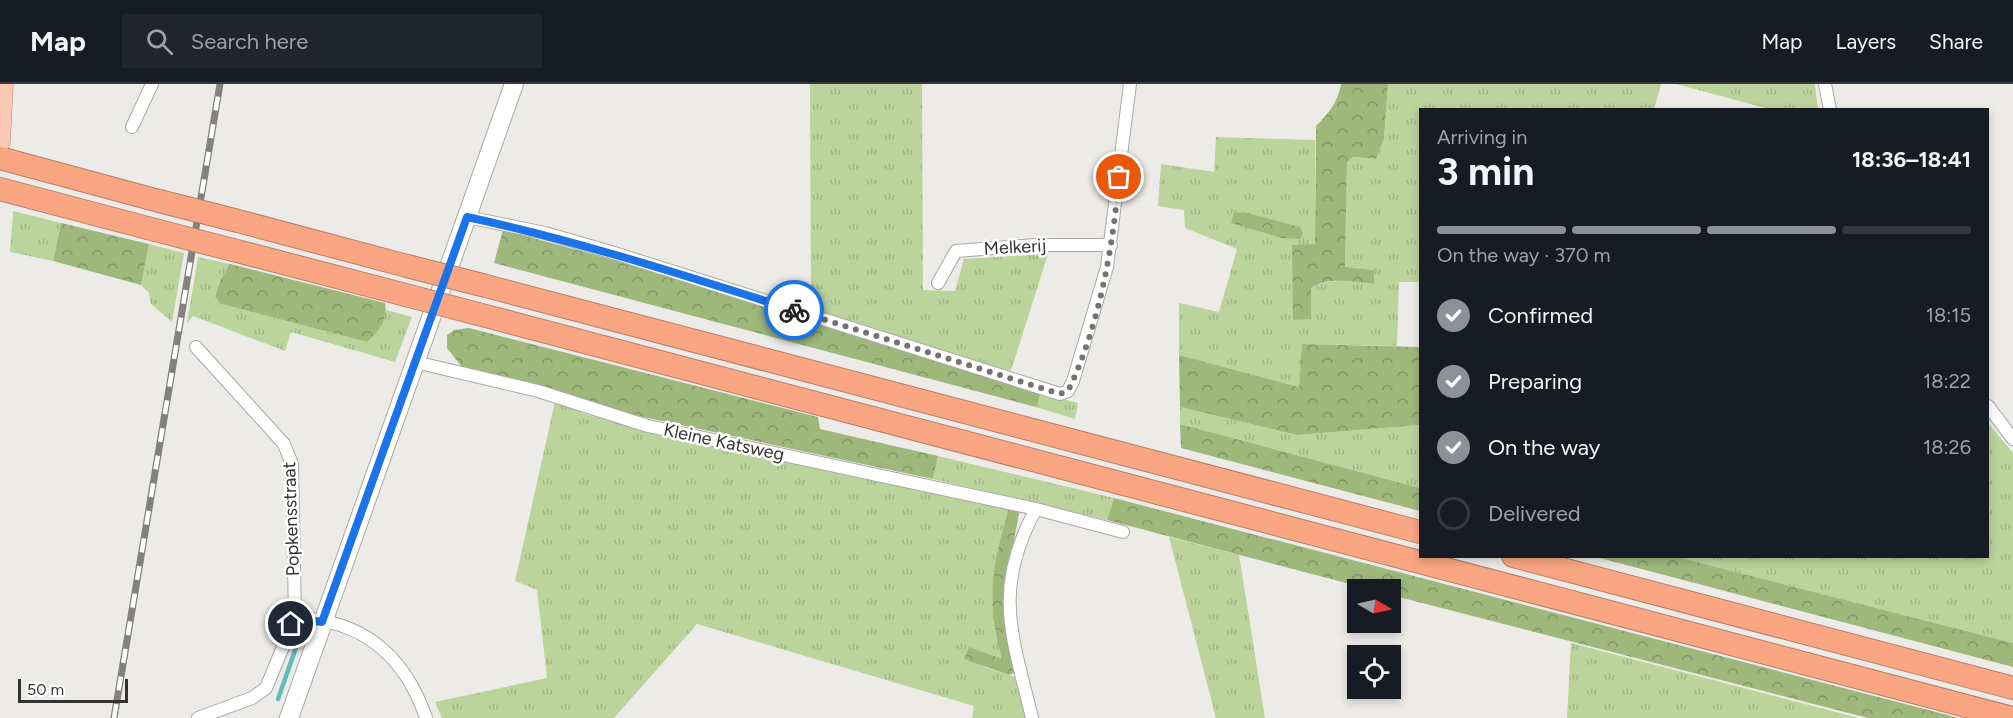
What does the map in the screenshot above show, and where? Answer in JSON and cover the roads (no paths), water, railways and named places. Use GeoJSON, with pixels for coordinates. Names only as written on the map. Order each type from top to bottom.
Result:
{"type":"FeatureCollection","features":[{"type":"Feature","properties":{"kind":"highway"},"geometry":{"type":"LineString","coordinates":[[0,158],[1419,532]]}},
{"type":"Feature","properties":{"kind":"highway"},"geometry":{"type":"LineString","coordinates":[[0,189],[2012,718]]}},
{"type":"Feature","properties":{"kind":"highway"},"geometry":{"type":"LineString","coordinates":[[1521,558],[2013,688]]}},
{"type":"Feature","properties":{"kind":"main road"},"geometry":{"type":"LineString","coordinates":[[0,142],[3,84]]}},
{"type":"Feature","properties":{"kind":"street"},"geometry":{"type":"LineString","coordinates":[[132,127],[152,84]]}},
{"type":"Feature","properties":{"kind":"street"},"geometry":{"type":"LineString","coordinates":[[289,718],[514,84]]}},
{"type":"Feature","properties":{"kind":"street"},"geometry":{"type":"LineString","coordinates":[[467,217],[544,233],[611,252],[1060,394],[1068,391],[1073,381],[1098,305],[1111,245],[1130,84]]}},
{"type":"Feature","properties":{"kind":"street"},"geometry":{"type":"LineString","coordinates":[[1825,84],[1830,108]]}},
{"type":"Feature","properties":{"kind":"street","name":"Melkerij"},"geometry":{"type":"LineString","coordinates":[[938,283],[956,251],[1035,244],[1111,245]]}},
{"type":"Feature","properties":{"kind":"street","name":"Popkensstraat"},"geometry":{"type":"LineString","coordinates":[[196,347],[284,444],[290,454],[295,618]]}},
{"type":"Feature","properties":{"kind":"street","name":"Kleine Katsweg"},"geometry":{"type":"LineString","coordinates":[[415,362],[538,391],[648,426],[1036,509],[1123,532]]}},
{"type":"Feature","properties":{"kind":"street"},"geometry":{"type":"LineString","coordinates":[[1989,407],[2013,439]]}},
{"type":"Feature","properties":{"kind":"street"},"geometry":{"type":"LineString","coordinates":[[1032,718],[1013,639],[1009,589],[1012,563],[1021,535],[1036,509]]}},
{"type":"Feature","properties":{"kind":"street"},"geometry":{"type":"LineString","coordinates":[[198,718],[252,698],[266,688],[287,632],[295,618],[322,622],[363,634],[393,657],[410,683],[426,718]]}},
{"type":"Feature","properties":{"kind":"waterway"},"geometry":{"type":"LineString","coordinates":[[278,699],[298,642]]}},
{"type":"Feature","properties":{"kind":"railway"},"geometry":{"type":"LineString","coordinates":[[114,718],[220,84]]}}]}
